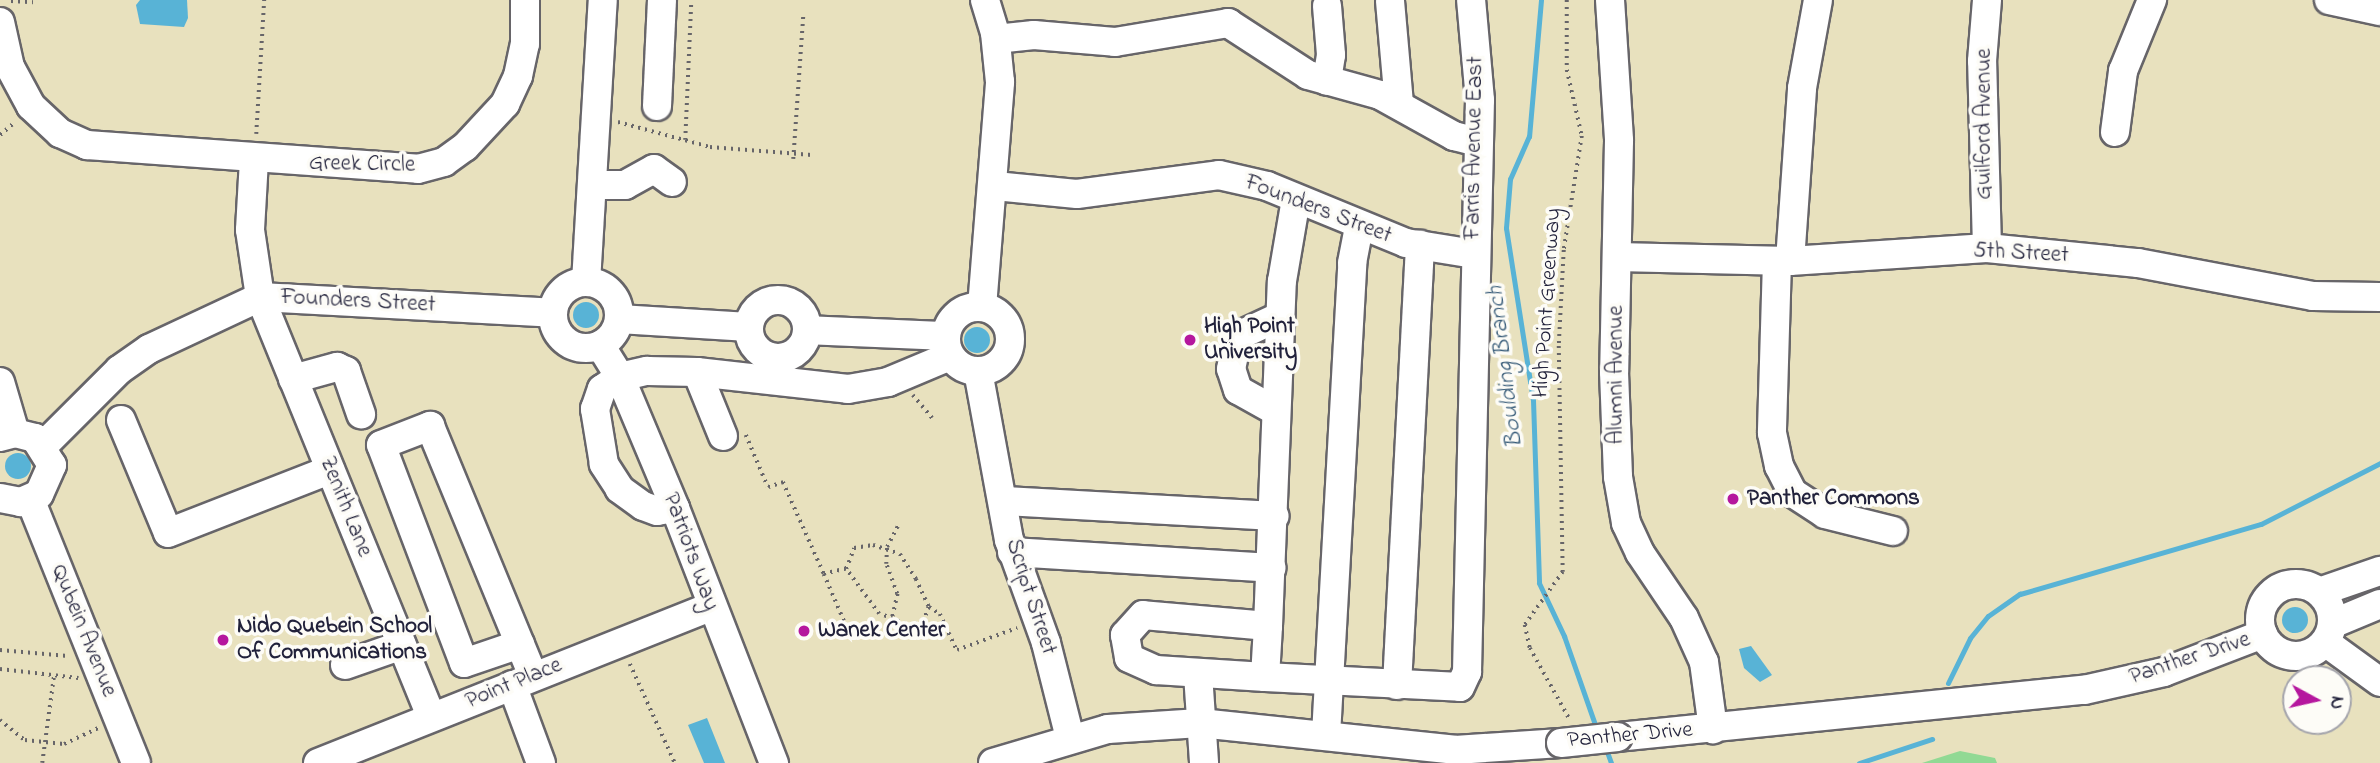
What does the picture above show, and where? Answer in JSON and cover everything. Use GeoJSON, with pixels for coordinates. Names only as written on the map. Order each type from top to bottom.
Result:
{"type":"FeatureCollection","features":[{"type":"Feature","properties":{"kind":"street"},"geometry":{"type":"LineString","coordinates":[[0,9],[1,0]]}},
{"type":"Feature","properties":{"kind":"street","name":"Greek Circle"},"geometry":{"type":"LineString","coordinates":[[0,22],[2,43],[20,89],[37,113],[60,133],[87,145],[118,150],[254,160],[418,169],[444,162],[489,126],[505,104],[518,76],[525,44],[525,0]]}},
{"type":"Feature","properties":{"kind":"street"},"geometry":{"type":"LineString","coordinates":[[586,282],[603,0]]}},
{"type":"Feature","properties":{"kind":"street"},"geometry":{"type":"LineString","coordinates":[[657,106],[662,0]]}},
{"type":"Feature","properties":{"kind":"street"},"geometry":{"type":"LineString","coordinates":[[982,307],[995,186],[1000,82],[996,39],[985,0]]}},
{"type":"Feature","properties":{"kind":"street","name":"Farris Avenue East"},"geometry":{"type":"LineString","coordinates":[[1397,685],[1460,687],[1467,672],[1475,425],[1474,254],[1480,79],[1471,0]]}},
{"type":"Feature","properties":{"kind":"street","name":"Alumni Avenue"},"geometry":{"type":"LineString","coordinates":[[1610,0],[1618,80],[1616,427],[1626,523],[1640,553],[1693,633],[1704,662],[1713,729]]}},
{"type":"Feature","properties":{"kind":"street"},"geometry":{"type":"LineString","coordinates":[[1818,0],[1802,88],[1784,261],[1772,433],[1779,466],[1793,493],[1825,514],[1893,531]]}},
{"type":"Feature","properties":{"kind":"street","name":"Guilford Avenue"},"geometry":{"type":"LineString","coordinates":[[1987,0],[1982,61],[1987,248]]}},
{"type":"Feature","properties":{"kind":"street"},"geometry":{"type":"LineString","coordinates":[[2115,132],[2123,71],[2152,0]]}},
{"type":"Feature","properties":{"kind":"street"},"geometry":{"type":"LineString","coordinates":[[2329,0],[2380,10]]}},
{"type":"Feature","properties":{"kind":"street"},"geometry":{"type":"LineString","coordinates":[[1390,1],[1399,103]]}},
{"type":"Feature","properties":{"kind":"street"},"geometry":{"type":"LineString","coordinates":[[1327,6],[1331,55],[1327,81]]}},
{"type":"Feature","properties":{"kind":"street"},"geometry":{"type":"LineString","coordinates":[[996,39],[1034,35],[1115,43],[1228,23],[1308,75],[1399,103],[1454,136],[1478,142]]}},
{"type":"Feature","properties":{"kind":"street"},"geometry":{"type":"LineString","coordinates":[[254,160],[250,230],[260,297]]}},
{"type":"Feature","properties":{"kind":"street"},"geometry":{"type":"LineString","coordinates":[[592,186],[625,185],[654,169],[662,171],[671,182]]}},
{"type":"Feature","properties":{"kind":"street","name":"Founders Street"},"geometry":{"type":"LineString","coordinates":[[995,186],[1077,194],[1219,175],[1296,199],[1359,228],[1420,245],[1474,254]]}},
{"type":"Feature","properties":{"kind":"street"},"geometry":{"type":"LineString","coordinates":[[1265,677],[1275,516],[1274,410],[1279,317],[1285,251],[1296,199]]}},
{"type":"Feature","properties":{"kind":"street"},"geometry":{"type":"LineString","coordinates":[[1326,735],[1352,263],[1359,228]]}},
{"type":"Feature","properties":{"kind":"street"},"geometry":{"type":"LineString","coordinates":[[1268,625],[1143,615],[1125,635],[1129,658],[1140,665],[1198,674],[1397,685],[1420,245]]}},
{"type":"Feature","properties":{"kind":"street","name":"5th Street"},"geometry":{"type":"LineString","coordinates":[[1617,257],[1784,261],[1987,248],[2138,263],[2313,296],[2380,297]]}},
{"type":"Feature","properties":{"kind":"street"},"geometry":{"type":"LineString","coordinates":[[586,282],[597,284],[614,298],[618,319],[615,330],[600,345],[577,347],[567,342],[554,324],[553,313],[560,294],[586,282]]}},
{"type":"Feature","properties":{"kind":"street","name":"Founders Street"},"geometry":{"type":"LineString","coordinates":[[44,445],[119,370],[149,349],[260,297],[553,313]]}},
{"type":"Feature","properties":{"kind":"street","name":"Zenith Lane"},"geometry":{"type":"LineString","coordinates":[[260,297],[432,717]]}},
{"type":"Feature","properties":{"kind":"street"},"geometry":{"type":"LineString","coordinates":[[780,300],[801,311],[807,331],[794,353],[775,358],[754,346],[749,327],[761,306],[780,300]]}},
{"type":"Feature","properties":{"kind":"street"},"geometry":{"type":"LineString","coordinates":[[675,508],[657,511],[643,506],[620,489],[604,464],[595,409],[602,389],[620,377],[648,371],[697,372],[848,389],[899,378],[948,346],[961,311],[982,307],[1000,315],[1010,344],[999,363],[978,372],[967,370],[948,346],[807,331]]}},
{"type":"Feature","properties":{"kind":"street"},"geometry":{"type":"LineString","coordinates":[[1274,410],[1238,390],[1231,369],[1238,336],[1279,317]]}},
{"type":"Feature","properties":{"kind":"street"},"geometry":{"type":"LineString","coordinates":[[618,319],[749,327]]}},
{"type":"Feature","properties":{"kind":"street","name":"Patriots Way"},"geometry":{"type":"LineString","coordinates":[[600,345],[620,377],[675,508],[709,607],[774,763]]}},
{"type":"Feature","properties":{"kind":"street"},"geometry":{"type":"LineString","coordinates":[[293,379],[337,367],[351,380],[361,414]]}},
{"type":"Feature","properties":{"kind":"street"},"geometry":{"type":"LineString","coordinates":[[697,372],[734,434]]}},
{"type":"Feature","properties":{"kind":"street","name":"Script Street"},"geometry":{"type":"LineString","coordinates":[[978,372],[1005,501],[1012,552],[1046,643],[1070,738]]}},
{"type":"Feature","properties":{"kind":"street"},"geometry":{"type":"LineString","coordinates":[[0,382],[7,435],[44,445],[52,465],[50,476],[30,499],[12,502],[0,498]]}},
{"type":"Feature","properties":{"kind":"street"},"geometry":{"type":"LineString","coordinates":[[121,420],[168,533],[330,470]]}},
{"type":"Feature","properties":{"kind":"street"},"geometry":{"type":"LineString","coordinates":[[520,644],[464,663],[381,445],[430,426],[520,644],[523,681],[541,763]]}},
{"type":"Feature","properties":{"kind":"street","name":"Qubein Avenue"},"geometry":{"type":"LineString","coordinates":[[30,499],[136,763]]}},
{"type":"Feature","properties":{"kind":"street"},"geometry":{"type":"LineString","coordinates":[[1005,501],[1275,516]]}},
{"type":"Feature","properties":{"kind":"street"},"geometry":{"type":"LineString","coordinates":[[1012,552],[1272,568]]}},
{"type":"Feature","properties":{"kind":"street"},"geometry":{"type":"LineString","coordinates":[[2319,592],[2380,571]]}},
{"type":"Feature","properties":{"kind":"street"},"geometry":{"type":"LineString","coordinates":[[2380,604],[2329,633],[2313,653],[2290,656],[2270,645],[2263,634],[2262,611],[2275,592],[2297,584],[2319,592],[2327,601],[2329,633],[2380,682]]}},
{"type":"Feature","properties":{"kind":"street","name":"Point Place"},"geometry":{"type":"LineString","coordinates":[[318,763],[709,607]]}},
{"type":"Feature","properties":{"kind":"street","name":"Panther Drive"},"geometry":{"type":"LineString","coordinates":[[993,763],[1070,738],[1108,729],[1200,723],[1455,750],[1713,729],[2084,690],[2164,672],[2263,634]]}},
{"type":"Feature","properties":{"kind":"street"},"geometry":{"type":"LineString","coordinates":[[345,665],[402,645]]}},
{"type":"Feature","properties":{"kind":"street"},"geometry":{"type":"LineString","coordinates":[[1198,674],[1204,763]]}},
{"type":"Feature","properties":{"kind":"path"},"geometry":{"type":"LineString","coordinates":[[1,0],[33,2]]}},
{"type":"Feature","properties":{"kind":"path"},"geometry":{"type":"LineString","coordinates":[[254,160],[264,0]]}},
{"type":"Feature","properties":{"kind":"path"},"geometry":{"type":"LineString","coordinates":[[685,140],[691,0]]}},
{"type":"Feature","properties":{"kind":"path","name":"High Point Greenway"},"geometry":{"type":"LineString","coordinates":[[1567,0],[1567,70],[1582,136],[1564,250],[1559,346],[1563,572],[1528,621],[1530,648],[1569,713]]}},
{"type":"Feature","properties":{"kind":"path"},"geometry":{"type":"LineString","coordinates":[[793,156],[803,15]]}},
{"type":"Feature","properties":{"kind":"path"},"geometry":{"type":"LineString","coordinates":[[596,118],[685,140],[793,156],[812,155]]}},
{"type":"Feature","properties":{"kind":"path"},"geometry":{"type":"LineString","coordinates":[[0,135],[7,130]]}},
{"type":"Feature","properties":{"kind":"path"},"geometry":{"type":"LineString","coordinates":[[909,390],[932,418]]}},
{"type":"Feature","properties":{"kind":"path"},"geometry":{"type":"LineString","coordinates":[[734,434],[768,487],[783,482],[848,630]]}},
{"type":"Feature","properties":{"kind":"path"},"geometry":{"type":"LineString","coordinates":[[889,630],[897,594],[886,564],[887,547],[899,523]]}},
{"type":"Feature","properties":{"kind":"path"},"geometry":{"type":"LineString","coordinates":[[846,569],[855,548],[887,547],[900,554],[929,607],[940,614],[957,650],[1022,626]]}},
{"type":"Feature","properties":{"kind":"path"},"geometry":{"type":"LineString","coordinates":[[824,574],[846,569]]}},
{"type":"Feature","properties":{"kind":"path"},"geometry":{"type":"LineString","coordinates":[[846,569],[879,614],[892,621],[912,627],[924,620],[929,607]]}},
{"type":"Feature","properties":{"kind":"path"},"geometry":{"type":"LineString","coordinates":[[0,650],[75,657],[70,645]]}},
{"type":"Feature","properties":{"kind":"path"},"geometry":{"type":"LineString","coordinates":[[609,647],[615,662],[627,657],[675,763]]}},
{"type":"Feature","properties":{"kind":"path"},"geometry":{"type":"LineString","coordinates":[[0,669],[84,678],[79,668]]}},
{"type":"Feature","properties":{"kind":"path"},"geometry":{"type":"LineString","coordinates":[[42,763],[54,674]]}},
{"type":"Feature","properties":{"kind":"path"},"geometry":{"type":"LineString","coordinates":[[0,720],[25,740],[64,744],[103,726]]}},
{"type":"Feature","properties":{"kind":"green space"},"geometry":{"type":"Polygon","coordinates":[[[1960,751],[1995,758],[1997,763],[1922,763],[1960,751]]]}},
{"type":"Feature","properties":{"kind":"water"},"geometry":{"type":"Polygon","coordinates":[[[140,0],[187,0],[188,18],[184,27],[140,24],[136,5],[140,0]]]}},
{"type":"Feature","properties":{"kind":"water"},"geometry":{"type":"Polygon","coordinates":[[[586,302],[595,306],[599,315],[595,324],[586,328],[577,324],[573,315],[577,306],[586,302]]]}},
{"type":"Feature","properties":{"kind":"water"},"geometry":{"type":"Polygon","coordinates":[[[977,327],[986,331],[990,340],[986,349],[977,353],[968,349],[964,340],[968,331],[977,327]]]}},
{"type":"Feature","properties":{"kind":"water"},"geometry":{"type":"Polygon","coordinates":[[[18,453],[27,457],[31,466],[27,475],[18,479],[9,475],[5,466],[9,457],[18,453]]]}},
{"type":"Feature","properties":{"kind":"water"},"geometry":{"type":"Polygon","coordinates":[[[2295,607],[2304,611],[2308,620],[2304,629],[2295,633],[2286,629],[2282,620],[2286,611],[2295,607]]]}},
{"type":"Feature","properties":{"kind":"water"},"geometry":{"type":"Polygon","coordinates":[[[1751,646],[1772,675],[1760,682],[1744,668],[1739,649],[1751,646]]]}},
{"type":"Feature","properties":{"kind":"water"},"geometry":{"type":"Polygon","coordinates":[[[707,718],[725,763],[704,763],[688,725],[707,718]]]}},
{"type":"Feature","properties":{"kind":"waterway","name":"Boulding Branch"},"geometry":{"type":"LineString","coordinates":[[1541,0],[1529,136],[1510,179],[1506,228],[1533,400],[1539,583],[1564,636],[1597,730]]}},
{"type":"Feature","properties":{"kind":"waterway"},"geometry":{"type":"LineString","coordinates":[[1948,683],[1970,638],[1988,616],[2020,594],[2261,524],[2380,463]]}},
{"type":"Feature","properties":{"kind":"waterway"},"geometry":{"type":"LineString","coordinates":[[1859,763],[1932,739]]}},
{"type":"Feature","properties":{"kind":"waterway","name":"Boulding Branch"},"geometry":{"type":"LineString","coordinates":[[1606,749],[1611,763]]}},
{"type":"Feature","properties":{"kind":"place","name":"High Point University"},"geometry":{"type":"Point","coordinates":[1190,340]}},
{"type":"Feature","properties":{"kind":"place","name":"Panther Commons"},"geometry":{"type":"Point","coordinates":[1733,499]}},
{"type":"Feature","properties":{"kind":"place","name":"Wanek Center"},"geometry":{"type":"Point","coordinates":[804,631]}},
{"type":"Feature","properties":{"kind":"place","name":"Nido Quebein School Of Communications"},"geometry":{"type":"Point","coordinates":[223,640]}}]}
